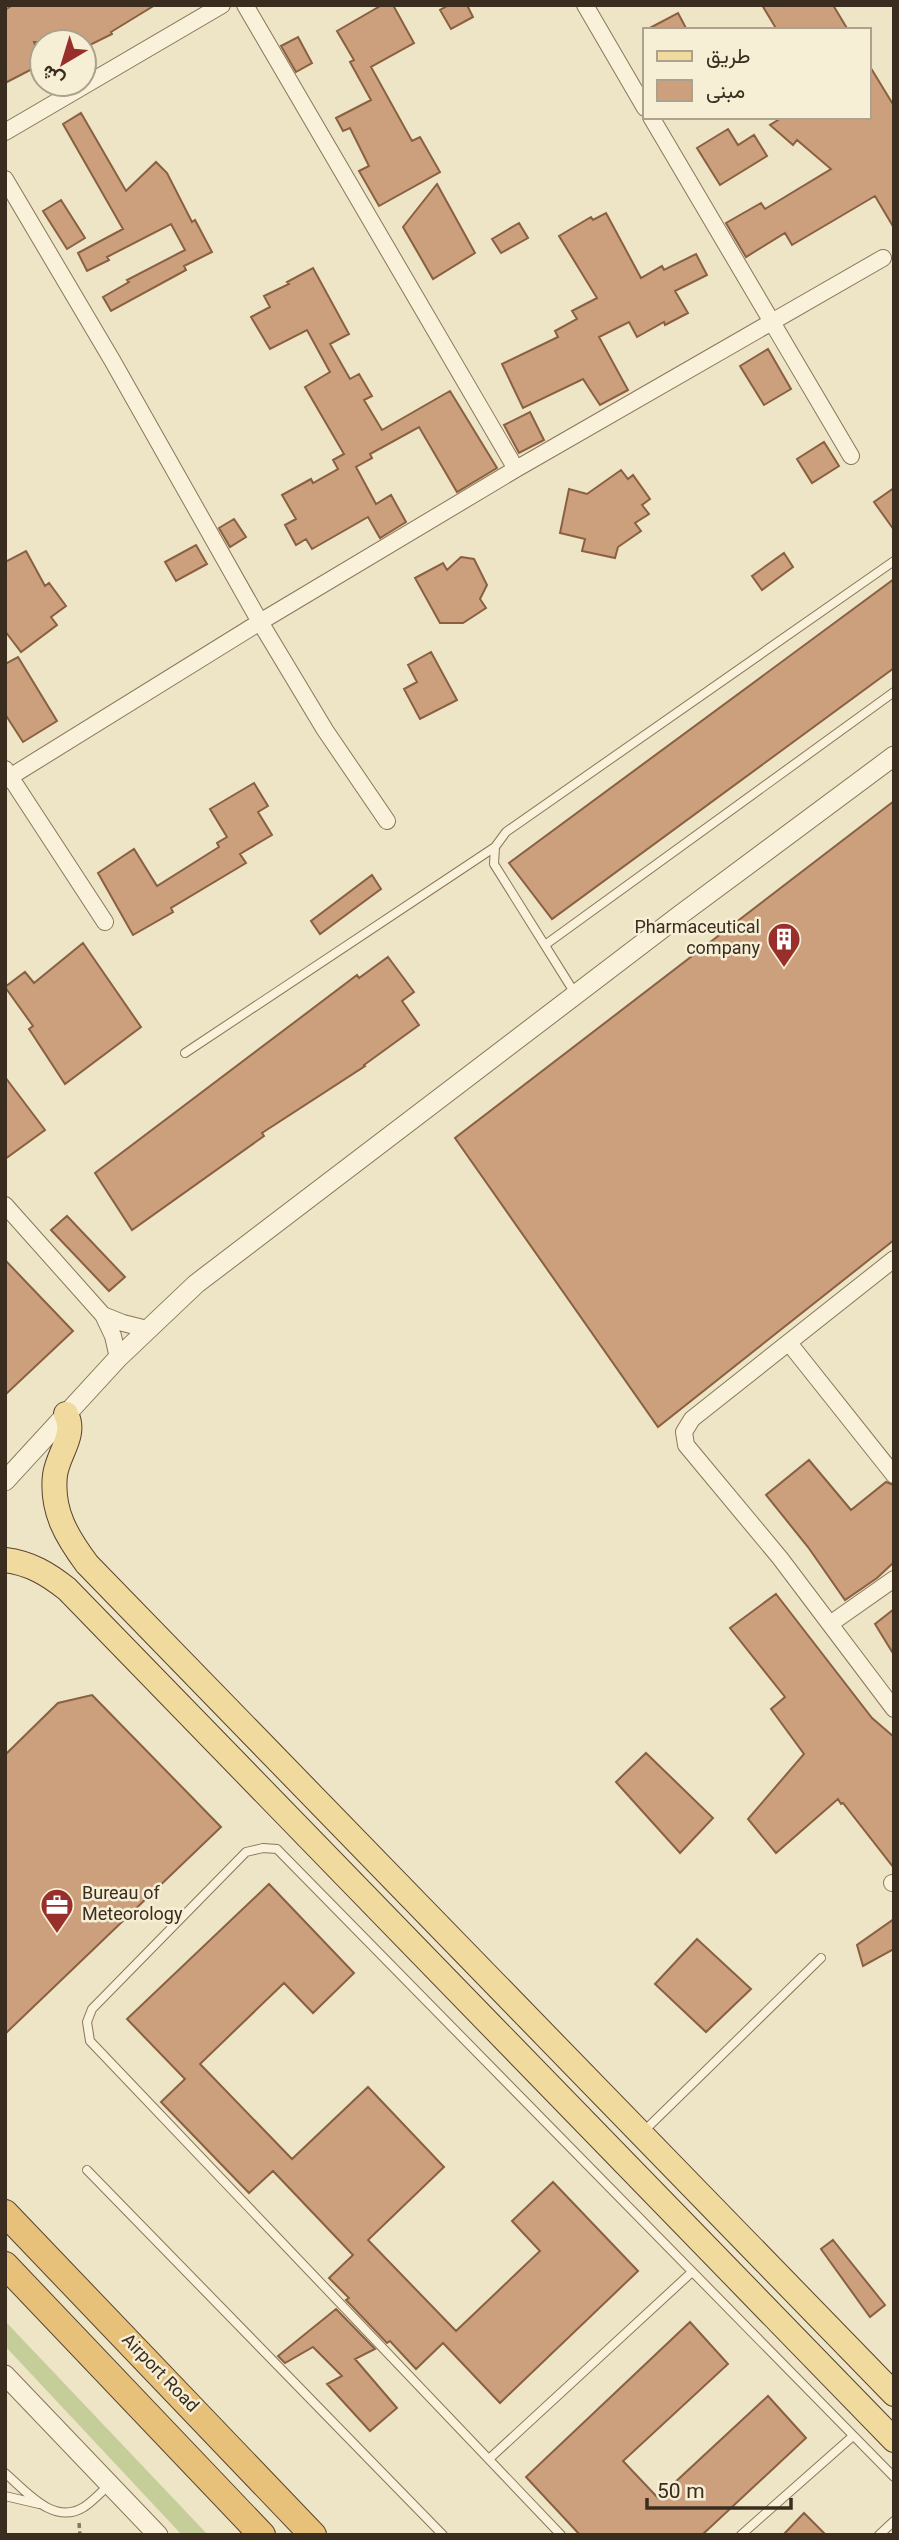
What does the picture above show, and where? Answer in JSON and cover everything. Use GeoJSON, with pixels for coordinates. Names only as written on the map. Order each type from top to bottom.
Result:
{"type":"FeatureCollection","features":[{"type":"Feature","properties":{"kind":"highway","name":"Airport Road"},"geometry":{"type":"LineString","coordinates":[[5,2213],[313,2535]]}},
{"type":"Feature","properties":{"kind":"highway","name":"Airport Road"},"geometry":{"type":"LineString","coordinates":[[5,2264],[262,2535]]}},
{"type":"Feature","properties":{"kind":"main road"},"geometry":{"type":"LineString","coordinates":[[66,1413],[71,1429],[55,1474],[54,1494],[57,1513],[65,1532],[87,1564],[894,2394]]}},
{"type":"Feature","properties":{"kind":"main road"},"geometry":{"type":"LineString","coordinates":[[5,1560],[29,1565],[50,1575],[67,1589],[894,2440]]}},
{"type":"Feature","properties":{"kind":"main road"},"geometry":{"type":"LineString","coordinates":[[633,2172],[648,2142]]}},
{"type":"Feature","properties":{"kind":"street"},"geometry":{"type":"LineString","coordinates":[[5,132],[222,5]]}},
{"type":"Feature","properties":{"kind":"street"},"geometry":{"type":"LineString","coordinates":[[245,5],[516,469]]}},
{"type":"Feature","properties":{"kind":"street"},"geometry":{"type":"LineString","coordinates":[[585,5],[643,105]]}},
{"type":"Feature","properties":{"kind":"street"},"geometry":{"type":"LineString","coordinates":[[652,119],[850,456]]}},
{"type":"Feature","properties":{"kind":"street"},"geometry":{"type":"LineString","coordinates":[[5,179],[119,372],[260,622],[325,730],[387,821]]}},
{"type":"Feature","properties":{"kind":"street"},"geometry":{"type":"LineString","coordinates":[[105,922],[7,775],[516,469],[883,258]]}},
{"type":"Feature","properties":{"kind":"street"},"geometry":{"type":"LineString","coordinates":[[5,1481],[147,1329],[229,1259],[894,756]]}},
{"type":"Feature","properties":{"kind":"street"},"geometry":{"type":"LineString","coordinates":[[5,1205],[103,1315],[113,1336],[118,1358]]}},
{"type":"Feature","properties":{"kind":"street"},"geometry":{"type":"LineString","coordinates":[[894,1259],[692,1419],[684,1432],[686,1445],[780,1558],[894,1709]]}},
{"type":"Feature","properties":{"kind":"street"},"geometry":{"type":"LineString","coordinates":[[103,1315],[147,1329]]}},
{"type":"Feature","properties":{"kind":"street"},"geometry":{"type":"LineString","coordinates":[[789,1343],[894,1475]]}},
{"type":"Feature","properties":{"kind":"street"},"geometry":{"type":"LineString","coordinates":[[830,1624],[894,1580]]}},
{"type":"Feature","properties":{"kind":"street"},"geometry":{"type":"LineString","coordinates":[[5,2375],[158,2535]]}},
{"type":"Feature","properties":{"kind":"lane"},"geometry":{"type":"LineString","coordinates":[[185,1053],[495,847],[506,832],[894,561]]}},
{"type":"Feature","properties":{"kind":"lane"},"geometry":{"type":"LineString","coordinates":[[545,945],[894,692]]}},
{"type":"Feature","properties":{"kind":"lane"},"geometry":{"type":"LineString","coordinates":[[495,847],[494,864],[576,995]]}},
{"type":"Feature","properties":{"kind":"lane"},"geometry":{"type":"LineString","coordinates":[[561,2535],[90,2041],[87,2022],[92,2009],[246,1852],[262,1848],[277,1849],[894,2477]]}},
{"type":"Feature","properties":{"kind":"lane"},"geometry":{"type":"LineString","coordinates":[[648,2142],[821,1958]]}},
{"type":"Feature","properties":{"kind":"lane"},"geometry":{"type":"LineString","coordinates":[[87,2170],[443,2535]]}},
{"type":"Feature","properties":{"kind":"lane"},"geometry":{"type":"LineString","coordinates":[[489,2459],[692,2272]]}},
{"type":"Feature","properties":{"kind":"lane"},"geometry":{"type":"LineString","coordinates":[[741,2535],[853,2436]]}},
{"type":"Feature","properties":{"kind":"lane"},"geometry":{"type":"LineString","coordinates":[[5,2473],[42,2504]]}},
{"type":"Feature","properties":{"kind":"lane"},"geometry":{"type":"LineString","coordinates":[[5,2496],[42,2504],[59,2512],[79,2510],[110,2484]]}},
{"type":"Feature","properties":{"kind":"lane"},"geometry":{"type":"LineString","coordinates":[[879,2535],[894,2521]]}},
{"type":"Feature","properties":{"kind":"green space"},"geometry":{"type":"Polygon","coordinates":[[[5,2321],[208,2535],[182,2535],[5,2346],[5,2321]]]}},
{"type":"Feature","properties":{"kind":"building"},"geometry":{"type":"Polygon","coordinates":[[[13,5],[155,5],[98,41],[98,28],[28,28],[28,71],[5,83],[5,10],[13,5]]]}},
{"type":"Feature","properties":{"kind":"building"},"geometry":{"type":"Polygon","coordinates":[[[382,5],[393,5],[414,43],[371,67],[412,141],[420,137],[440,172],[379,206],[359,171],[369,166],[350,128],[343,131],[336,118],[371,100],[350,62],[354,60],[337,31],[382,5]]]}},
{"type":"Feature","properties":{"kind":"building"},"geometry":{"type":"Polygon","coordinates":[[[449,5],[467,5],[473,17],[451,29],[440,10],[449,5]]]}},
{"type":"Feature","properties":{"kind":"building"},"geometry":{"type":"Polygon","coordinates":[[[762,5],[833,5],[847,28],[776,28],[762,5]]]}},
{"type":"Feature","properties":{"kind":"building"},"geometry":{"type":"Polygon","coordinates":[[[678,13],[686,28],[650,28],[678,13]]]}},
{"type":"Feature","properties":{"kind":"building"},"geometry":{"type":"Polygon","coordinates":[[[298,37],[312,63],[296,72],[281,46],[298,37]]]}},
{"type":"Feature","properties":{"kind":"building"},"geometry":{"type":"Polygon","coordinates":[[[871,68],[894,106],[894,228],[875,196],[792,245],[785,233],[746,257],[726,223],[761,203],[765,209],[831,169],[797,140],[793,145],[770,125],[780,119],[871,119],[871,68]]]}},
{"type":"Feature","properties":{"kind":"building"},"geometry":{"type":"Polygon","coordinates":[[[81,113],[126,191],[156,162],[167,173],[192,222],[195,220],[212,252],[184,266],[186,270],[111,311],[103,297],[129,282],[127,280],[185,250],[171,224],[107,257],[109,260],[87,271],[78,253],[123,229],[63,124],[81,113]]]}},
{"type":"Feature","properties":{"kind":"building"},"geometry":{"type":"Polygon","coordinates":[[[728,129],[738,145],[754,135],[767,156],[720,185],[697,148],[728,129]]]}},
{"type":"Feature","properties":{"kind":"building"},"geometry":{"type":"Polygon","coordinates":[[[437,184],[475,253],[433,279],[403,227],[437,184]]]}},
{"type":"Feature","properties":{"kind":"building"},"geometry":{"type":"Polygon","coordinates":[[[61,200],[85,238],[67,249],[43,211],[61,200]]]}},
{"type":"Feature","properties":{"kind":"building"},"geometry":{"type":"Polygon","coordinates":[[[606,213],[641,278],[662,266],[664,270],[696,254],[707,275],[675,291],[688,313],[637,337],[629,322],[599,337],[628,390],[600,405],[583,379],[523,408],[502,364],[558,337],[555,331],[577,319],[572,311],[597,298],[559,236],[591,217],[593,220],[606,213]]]}},
{"type":"Feature","properties":{"kind":"building"},"geometry":{"type":"Polygon","coordinates":[[[519,223],[528,238],[501,253],[492,239],[519,223]]]}},
{"type":"Feature","properties":{"kind":"building"},"geometry":{"type":"Polygon","coordinates":[[[313,268],[349,334],[330,344],[350,379],[359,374],[372,396],[364,400],[382,430],[450,391],[497,468],[457,492],[419,427],[370,454],[372,458],[356,467],[376,504],[391,495],[406,522],[380,538],[368,517],[312,549],[306,539],[296,545],[285,525],[296,519],[282,495],[311,479],[313,483],[338,469],[333,460],[344,454],[305,387],[330,372],[307,330],[270,349],[251,317],[270,307],[264,296],[313,268]]]}},
{"type":"Feature","properties":{"kind":"building"},"geometry":{"type":"Polygon","coordinates":[[[768,349],[791,389],[764,405],[740,366],[768,349]]]}},
{"type":"Feature","properties":{"kind":"building"},"geometry":{"type":"Polygon","coordinates":[[[530,412],[544,440],[519,453],[504,425],[530,412]]]}},
{"type":"Feature","properties":{"kind":"building"},"geometry":{"type":"Polygon","coordinates":[[[824,442],[839,466],[812,483],[797,459],[824,442]]]}},
{"type":"Feature","properties":{"kind":"building"},"geometry":{"type":"Polygon","coordinates":[[[621,470],[628,479],[633,475],[650,499],[642,505],[649,514],[635,523],[641,531],[618,547],[615,558],[582,551],[585,539],[560,533],[569,489],[587,494],[621,470]]]}},
{"type":"Feature","properties":{"kind":"building"},"geometry":{"type":"Polygon","coordinates":[[[894,488],[894,530],[874,502],[894,488]]]}},
{"type":"Feature","properties":{"kind":"building"},"geometry":{"type":"Polygon","coordinates":[[[234,519],[246,537],[230,547],[219,528],[234,519]]]}},
{"type":"Feature","properties":{"kind":"building"},"geometry":{"type":"Polygon","coordinates":[[[196,545],[207,564],[176,581],[165,562],[196,545]]]}},
{"type":"Feature","properties":{"kind":"building"},"geometry":{"type":"Polygon","coordinates":[[[26,551],[45,586],[49,583],[66,606],[51,617],[57,625],[21,652],[5,631],[5,562],[26,551]]]}},
{"type":"Feature","properties":{"kind":"building"},"geometry":{"type":"Polygon","coordinates":[[[784,553],[793,567],[762,590],[752,576],[784,553]]]}},
{"type":"Feature","properties":{"kind":"building"},"geometry":{"type":"Polygon","coordinates":[[[461,557],[474,559],[487,585],[480,599],[486,608],[463,623],[440,623],[415,578],[443,563],[447,570],[461,557]]]}},
{"type":"Feature","properties":{"kind":"building"},"geometry":{"type":"Polygon","coordinates":[[[894,579],[894,668],[552,919],[509,863],[894,579]]]}},
{"type":"Feature","properties":{"kind":"building"},"geometry":{"type":"Polygon","coordinates":[[[431,652],[457,700],[420,719],[404,689],[417,682],[408,665],[431,652]]]}},
{"type":"Feature","properties":{"kind":"building"},"geometry":{"type":"Polygon","coordinates":[[[18,657],[57,721],[23,742],[5,714],[5,664],[18,657]]]}},
{"type":"Feature","properties":{"kind":"building"},"geometry":{"type":"Polygon","coordinates":[[[254,783],[268,806],[258,812],[272,835],[240,854],[246,863],[171,908],[173,912],[133,935],[98,873],[134,849],[157,886],[219,847],[217,843],[227,837],[210,809],[254,783]]]}},
{"type":"Feature","properties":{"kind":"building","name":"Pharmaceutical company"},"geometry":{"type":"Polygon","coordinates":[[[894,801],[894,1240],[658,1427],[455,1138],[894,801]]]}},
{"type":"Feature","properties":{"kind":"building"},"geometry":{"type":"Polygon","coordinates":[[[372,875],[381,889],[320,934],[311,921],[372,875]]]}},
{"type":"Feature","properties":{"kind":"building"},"geometry":{"type":"Polygon","coordinates":[[[83,943],[141,1027],[65,1084],[29,1029],[33,1026],[5,987],[25,972],[34,983],[83,943]]]}},
{"type":"Feature","properties":{"kind":"building"},"geometry":{"type":"Polygon","coordinates":[[[388,957],[414,992],[402,1001],[419,1025],[365,1066],[262,1133],[264,1136],[132,1230],[95,1173],[357,975],[359,978],[388,957]]]}},
{"type":"Feature","properties":{"kind":"building"},"geometry":{"type":"Polygon","coordinates":[[[5,1077],[45,1130],[5,1159],[5,1077]]]}},
{"type":"Feature","properties":{"kind":"building"},"geometry":{"type":"Polygon","coordinates":[[[67,1216],[125,1277],[109,1291],[51,1230],[67,1216]]]}},
{"type":"Feature","properties":{"kind":"building"},"geometry":{"type":"Polygon","coordinates":[[[5,1260],[73,1331],[5,1395],[5,1260]]]}},
{"type":"Feature","properties":{"kind":"building"},"geometry":{"type":"Polygon","coordinates":[[[809,1460],[851,1510],[886,1482],[894,1485],[894,1562],[877,1578],[845,1600],[808,1547],[766,1495],[809,1460]]]}},
{"type":"Feature","properties":{"kind":"building"},"geometry":{"type":"Polygon","coordinates":[[[776,1594],[872,1718],[894,1737],[894,1868],[838,1799],[776,1853],[748,1819],[804,1754],[771,1709],[785,1697],[730,1628],[776,1594]]]}},
{"type":"Feature","properties":{"kind":"building"},"geometry":{"type":"Polygon","coordinates":[[[894,1609],[894,1655],[875,1624],[894,1609]]]}},
{"type":"Feature","properties":{"kind":"building","name":"Bureau of Meteorology"},"geometry":{"type":"Polygon","coordinates":[[[92,1695],[221,1827],[5,2034],[5,1755],[58,1703],[92,1695]]]}},
{"type":"Feature","properties":{"kind":"building"},"geometry":{"type":"Polygon","coordinates":[[[646,1753],[713,1818],[680,1853],[616,1782],[646,1753]]]}},
{"type":"Feature","properties":{"kind":"building"},"geometry":{"type":"Polygon","coordinates":[[[269,1884],[354,1973],[313,2013],[284,1983],[200,2064],[292,2159],[368,2087],[444,2167],[368,2240],[456,2331],[540,2251],[512,2221],[553,2182],[638,2271],[500,2403],[443,2343],[416,2369],[390,2341],[387,2343],[329,2278],[353,2255],[273,2171],[249,2193],[161,2102],[185,2079],[127,2019],[269,1884]]]}},
{"type":"Feature","properties":{"kind":"building"},"geometry":{"type":"Polygon","coordinates":[[[894,1919],[894,1949],[863,1966],[857,1945],[894,1919]]]}},
{"type":"Feature","properties":{"kind":"building"},"geometry":{"type":"Polygon","coordinates":[[[697,1939],[751,1989],[706,2032],[655,1984],[697,1939]]]}},
{"type":"Feature","properties":{"kind":"building"},"geometry":{"type":"Polygon","coordinates":[[[833,2240],[885,2305],[870,2317],[821,2249],[833,2240]]]}},
{"type":"Feature","properties":{"kind":"building"},"geometry":{"type":"Polygon","coordinates":[[[336,2309],[375,2349],[355,2359],[397,2408],[370,2431],[327,2384],[342,2376],[313,2347],[285,2363],[278,2356],[336,2309]]]}},
{"type":"Feature","properties":{"kind":"building"},"geometry":{"type":"Polygon","coordinates":[[[690,2322],[728,2364],[623,2461],[658,2498],[768,2396],[806,2438],[702,2535],[580,2535],[526,2477],[690,2322]]]}},
{"type":"Feature","properties":{"kind":"building"},"geometry":{"type":"Polygon","coordinates":[[[804,2513],[826,2535],[783,2535],[804,2513]]]}},
{"type":"Feature","properties":{"kind":"place","name":"Pharmaceutical company"},"geometry":{"type":"Point","coordinates":[784,969]}},
{"type":"Feature","properties":{"kind":"place","name":"Bureau of Meteorology"},"geometry":{"type":"Point","coordinates":[57,1935]}}]}
